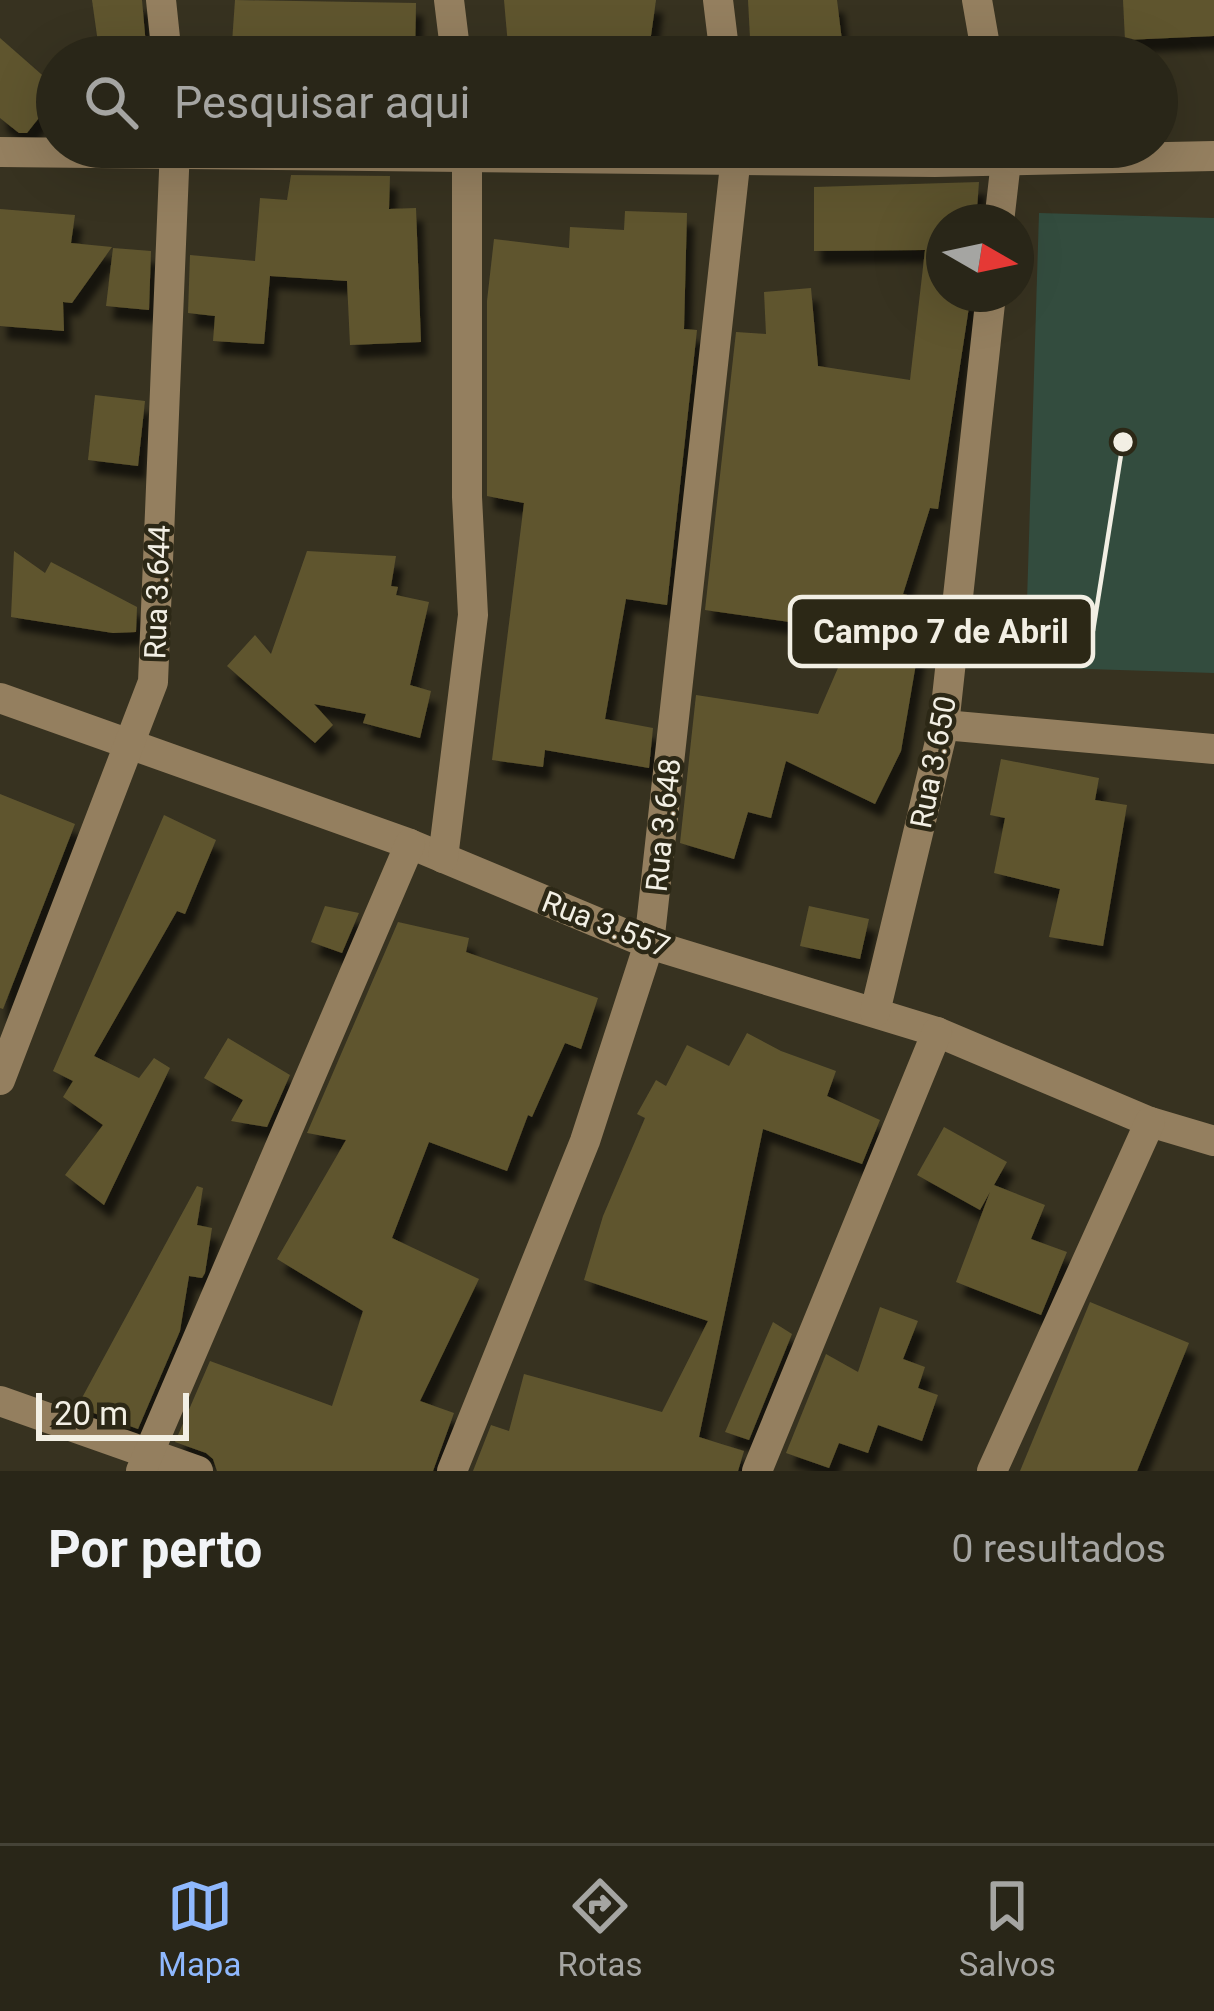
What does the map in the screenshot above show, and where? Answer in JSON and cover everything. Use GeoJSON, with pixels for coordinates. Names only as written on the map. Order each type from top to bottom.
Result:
{"type":"FeatureCollection","features":[{"type":"Feature","properties":{"kind":"street"},"geometry":{"type":"LineString","coordinates":[[161,0],[164,36]]}},
{"type":"Feature","properties":{"kind":"street"},"geometry":{"type":"LineString","coordinates":[[449,0],[453,36]]}},
{"type":"Feature","properties":{"kind":"street"},"geometry":{"type":"LineString","coordinates":[[718,0],[722,36]]}},
{"type":"Feature","properties":{"kind":"street"},"geometry":{"type":"LineString","coordinates":[[977,0],[983,36]]}},
{"type":"Feature","properties":{"kind":"street"},"geometry":{"type":"LineString","coordinates":[[0,152],[36,152]]}},
{"type":"Feature","properties":{"kind":"street"},"geometry":{"type":"LineString","coordinates":[[1178,156],[1214,156]]}},
{"type":"Feature","properties":{"kind":"street","name":"Rua 3.644"},"geometry":{"type":"LineString","coordinates":[[0,1080],[153,682],[174,168]]}},
{"type":"Feature","properties":{"kind":"street"},"geometry":{"type":"LineString","coordinates":[[443,858],[473,615],[467,474],[468,168]]}},
{"type":"Feature","properties":{"kind":"street","name":"Rua 3.648"},"geometry":{"type":"LineString","coordinates":[[452,1471],[584,1141],[650,944],[735,168]]}},
{"type":"Feature","properties":{"kind":"street"},"geometry":{"type":"LineString","coordinates":[[1000,204],[1003,168]]}},
{"type":"Feature","properties":{"kind":"street","name":"Rua 3.650"},"geometry":{"type":"LineString","coordinates":[[875,1012],[944,725],[989,312]]}},
{"type":"Feature","properties":{"kind":"street","name":"Rua 3.557"},"geometry":{"type":"LineString","coordinates":[[0,698],[410,844],[650,944],[938,1032],[1150,1122],[1214,1141]]}},
{"type":"Feature","properties":{"kind":"street"},"geometry":{"type":"LineString","coordinates":[[944,725],[1214,748]]}},
{"type":"Feature","properties":{"kind":"street"},"geometry":{"type":"LineString","coordinates":[[145,1461],[410,844]]}},
{"type":"Feature","properties":{"kind":"street"},"geometry":{"type":"LineString","coordinates":[[758,1471],[938,1032]]}},
{"type":"Feature","properties":{"kind":"street"},"geometry":{"type":"LineString","coordinates":[[992,1471],[1150,1122]]}},
{"type":"Feature","properties":{"kind":"street"},"geometry":{"type":"LineString","coordinates":[[0,1401],[145,1461],[198,1471]]}},
{"type":"Feature","properties":{"kind":"green space"},"geometry":{"type":"Polygon","coordinates":[[[1039,213],[1214,218],[1214,673],[1025,667],[1039,213]]]}},
{"type":"Feature","properties":{"kind":"building"},"geometry":{"type":"Polygon","coordinates":[[[92,0],[142,0],[145,36],[97,36],[92,0]]]}},
{"type":"Feature","properties":{"kind":"building"},"geometry":{"type":"Polygon","coordinates":[[[235,0],[416,3],[415,36],[232,36],[235,0]]]}},
{"type":"Feature","properties":{"kind":"building"},"geometry":{"type":"Polygon","coordinates":[[[504,0],[656,0],[651,36],[507,36],[504,0]]]}},
{"type":"Feature","properties":{"kind":"building"},"geometry":{"type":"Polygon","coordinates":[[[748,0],[837,0],[841,36],[750,36],[748,0]]]}},
{"type":"Feature","properties":{"kind":"building"},"geometry":{"type":"Polygon","coordinates":[[[1123,0],[1214,0],[1214,36],[1125,36],[1123,0]]]}},
{"type":"Feature","properties":{"kind":"building"},"geometry":{"type":"Polygon","coordinates":[[[0,38],[36,70],[36,122],[27,133],[19,133],[0,118],[0,38]]]}},
{"type":"Feature","properties":{"kind":"building"},"geometry":{"type":"Polygon","coordinates":[[[291,175],[390,176],[389,209],[416,208],[421,342],[350,345],[347,281],[270,276],[264,344],[213,341],[215,316],[188,313],[190,255],[255,261],[260,198],[287,200],[291,175]]]}},
{"type":"Feature","properties":{"kind":"building"},"geometry":{"type":"Polygon","coordinates":[[[979,182],[977,204],[926,204],[926,312],[968,312],[938,509],[930,508],[903,594],[938,602],[933,650],[919,646],[901,751],[875,804],[786,761],[771,818],[748,812],[734,859],[680,843],[696,695],[818,714],[854,631],[705,610],[736,332],[766,334],[764,292],[811,288],[818,366],[910,380],[925,250],[814,251],[814,187],[979,182]]]}},
{"type":"Feature","properties":{"kind":"building"},"geometry":{"type":"Polygon","coordinates":[[[0,209],[75,215],[71,243],[112,247],[72,303],[63,302],[64,331],[0,326],[0,209]]]}},
{"type":"Feature","properties":{"kind":"building"},"geometry":{"type":"Polygon","coordinates":[[[625,211],[687,213],[684,329],[697,330],[667,605],[626,599],[605,719],[653,728],[649,768],[545,750],[543,767],[492,760],[524,503],[487,496],[487,301],[494,239],[569,248],[570,227],[624,230],[625,211]]]}},
{"type":"Feature","properties":{"kind":"building"},"geometry":{"type":"Polygon","coordinates":[[[113,248],[151,251],[149,310],[106,306],[113,248]]]}},
{"type":"Feature","properties":{"kind":"building"},"geometry":{"type":"Polygon","coordinates":[[[95,395],[145,401],[138,466],[88,460],[95,395]]]}},
{"type":"Feature","properties":{"kind":"building"},"geometry":{"type":"Polygon","coordinates":[[[14,551],[45,573],[51,562],[137,607],[136,632],[113,633],[11,617],[14,551]]]}},
{"type":"Feature","properties":{"kind":"building"},"geometry":{"type":"Polygon","coordinates":[[[307,551],[396,556],[391,586],[398,587],[396,595],[429,602],[410,685],[431,691],[420,738],[363,723],[366,714],[314,704],[333,725],[315,743],[227,666],[255,635],[271,654],[307,551]]]}},
{"type":"Feature","properties":{"kind":"building"},"geometry":{"type":"Polygon","coordinates":[[[1001,759],[1099,778],[1095,800],[1127,805],[1103,946],[1049,937],[1060,889],[994,873],[1005,818],[990,815],[1001,759]]]}},
{"type":"Feature","properties":{"kind":"building"},"geometry":{"type":"Polygon","coordinates":[[[0,794],[75,824],[3,1009],[0,1008],[0,794]]]}},
{"type":"Feature","properties":{"kind":"building"},"geometry":{"type":"Polygon","coordinates":[[[164,815],[216,840],[185,914],[177,911],[94,1056],[139,1078],[154,1058],[170,1068],[104,1205],[65,1175],[103,1125],[63,1097],[73,1081],[53,1071],[164,815]]]}},
{"type":"Feature","properties":{"kind":"building"},"geometry":{"type":"Polygon","coordinates":[[[325,906],[359,913],[342,953],[311,942],[325,906]]]}},
{"type":"Feature","properties":{"kind":"building"},"geometry":{"type":"Polygon","coordinates":[[[809,906],[869,919],[860,959],[800,946],[809,906]]]}},
{"type":"Feature","properties":{"kind":"building"},"geometry":{"type":"Polygon","coordinates":[[[398,922],[469,938],[466,952],[598,998],[581,1049],[565,1043],[532,1117],[528,1115],[507,1171],[429,1142],[392,1238],[479,1279],[420,1401],[454,1413],[433,1471],[217,1471],[206,1453],[175,1442],[210,1361],[332,1406],[363,1311],[277,1259],[346,1140],[307,1133],[398,922]]]}},
{"type":"Feature","properties":{"kind":"building"},"geometry":{"type":"Polygon","coordinates":[[[747,1033],[836,1071],[827,1096],[880,1120],[862,1164],[763,1129],[699,1437],[744,1451],[738,1471],[473,1471],[491,1425],[509,1431],[524,1374],[662,1412],[708,1321],[584,1280],[603,1216],[645,1118],[637,1114],[656,1080],[666,1086],[687,1045],[729,1066],[747,1033]]]}},
{"type":"Feature","properties":{"kind":"building"},"geometry":{"type":"Polygon","coordinates":[[[228,1038],[290,1075],[267,1127],[231,1121],[243,1100],[204,1078],[228,1038]]]}},
{"type":"Feature","properties":{"kind":"building"},"geometry":{"type":"Polygon","coordinates":[[[944,1127],[1007,1162],[994,1185],[1045,1205],[1031,1239],[1067,1252],[1041,1315],[956,1282],[990,1192],[980,1210],[917,1175],[944,1127]]]}},
{"type":"Feature","properties":{"kind":"building"},"geometry":{"type":"Polygon","coordinates":[[[197,1186],[203,1188],[197,1225],[212,1228],[205,1273],[202,1278],[189,1276],[180,1331],[138,1429],[77,1407],[197,1186]]]}},
{"type":"Feature","properties":{"kind":"building"},"geometry":{"type":"Polygon","coordinates":[[[1090,1302],[1189,1343],[1137,1471],[1020,1471],[1090,1302]]]}},
{"type":"Feature","properties":{"kind":"building"},"geometry":{"type":"Polygon","coordinates":[[[880,1307],[918,1321],[903,1359],[925,1367],[918,1388],[938,1395],[922,1441],[878,1425],[868,1453],[839,1443],[829,1468],[786,1453],[826,1354],[858,1372],[880,1307]]]}},
{"type":"Feature","properties":{"kind":"building"},"geometry":{"type":"Polygon","coordinates":[[[773,1322],[792,1334],[749,1440],[725,1432],[773,1322]]]}},
{"type":"Feature","properties":{"kind":"place","name":"Campo 7 de Abril"},"geometry":{"type":"Point","coordinates":[1123,442]}}]}
